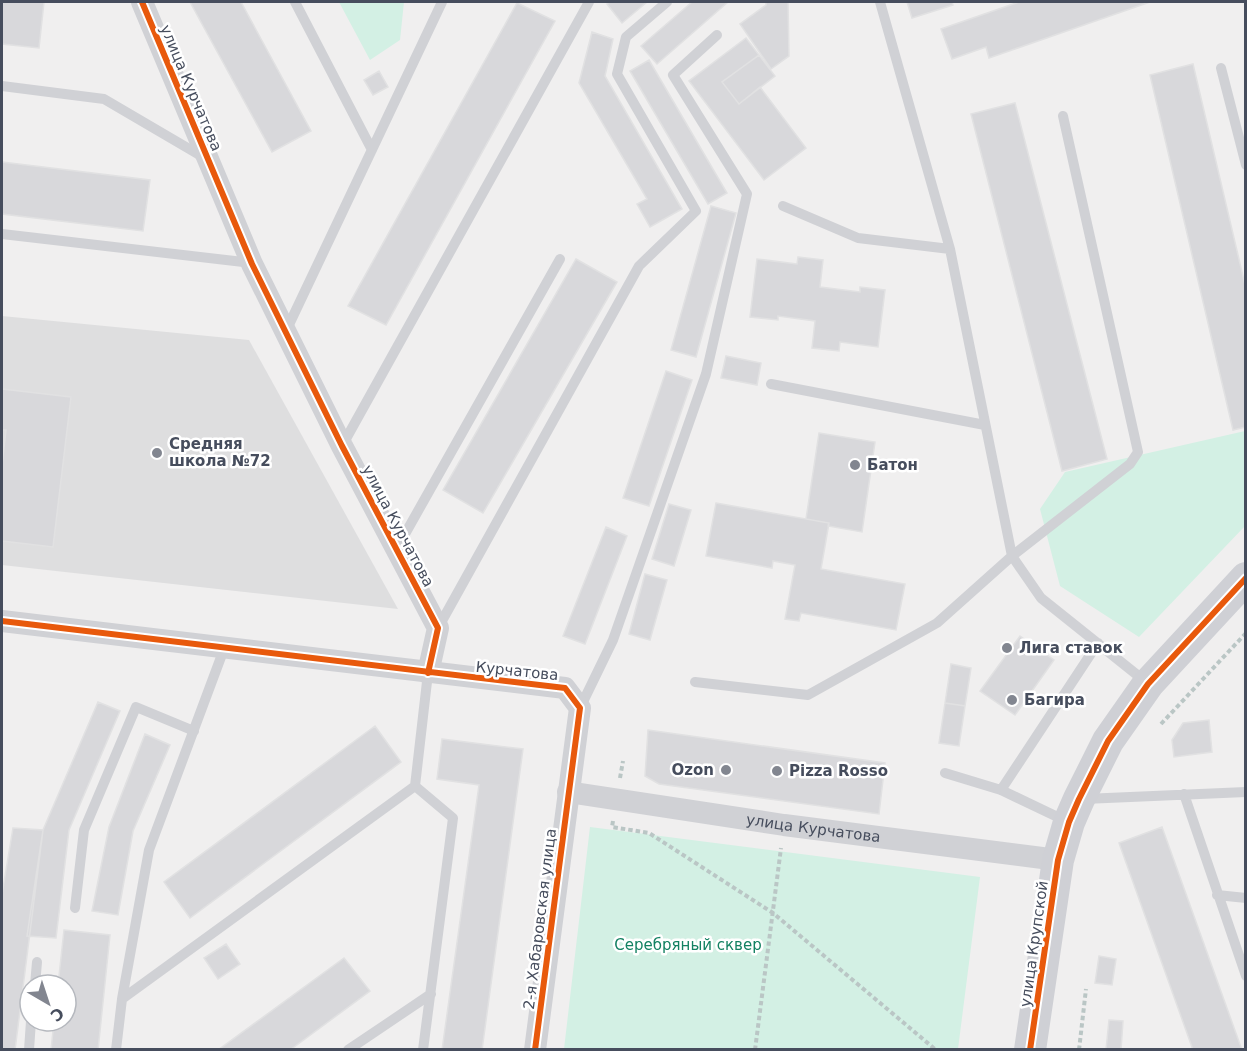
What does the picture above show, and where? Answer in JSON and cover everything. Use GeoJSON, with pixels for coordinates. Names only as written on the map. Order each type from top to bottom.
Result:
{"type":"FeatureCollection","features":[{"type":"Feature","properties":{"kind":"street","name":"улица Курчатова"},"geometry":{"type":"LineString","coordinates":[[142,2],[252,264],[342,446],[438,628]]}},
{"type":"Feature","properties":{"kind":"street","name":"улица Крупской"},"geometry":{"type":"LineString","coordinates":[[1030,1050],[1058,860],[1074,811],[1108,741],[1148,684],[1245,578]]}},
{"type":"Feature","properties":{"kind":"street"},"geometry":{"type":"LineString","coordinates":[[2,621],[428,673],[438,628]]}},
{"type":"Feature","properties":{"kind":"street","name":"Курчатова"},"geometry":{"type":"LineString","coordinates":[[428,673],[566,688],[580,708]]}},
{"type":"Feature","properties":{"kind":"street"},"geometry":{"type":"LineString","coordinates":[[568,792],[580,708]]}},
{"type":"Feature","properties":{"kind":"street","name":"улица Курчатова"},"geometry":{"type":"LineString","coordinates":[[568,792],[784,825],[1058,860]]}},
{"type":"Feature","properties":{"kind":"street","name":"2-я Хабаровская улица"},"geometry":{"type":"LineString","coordinates":[[535,1050],[568,792]]}},
{"type":"Feature","properties":{"kind":"lane"},"geometry":{"type":"LineString","coordinates":[[296,2],[372,150]]}},
{"type":"Feature","properties":{"kind":"lane"},"geometry":{"type":"LineString","coordinates":[[286,332],[442,2]]}},
{"type":"Feature","properties":{"kind":"lane"},"geometry":{"type":"LineString","coordinates":[[342,446],[589,2]]}},
{"type":"Feature","properties":{"kind":"lane"},"geometry":{"type":"LineString","coordinates":[[438,628],[639,266],[696,211],[617,74],[626,37],[667,2]]}},
{"type":"Feature","properties":{"kind":"lane"},"geometry":{"type":"LineString","coordinates":[[880,2],[950,249],[1012,556],[1041,598],[1148,684]]}},
{"type":"Feature","properties":{"kind":"lane"},"geometry":{"type":"LineString","coordinates":[[580,708],[613,639],[706,374],[747,194],[674,75],[717,35]]}},
{"type":"Feature","properties":{"kind":"lane"},"geometry":{"type":"LineString","coordinates":[[1221,68],[1245,165]]}},
{"type":"Feature","properties":{"kind":"lane"},"geometry":{"type":"LineString","coordinates":[[2,86],[104,99],[208,160]]}},
{"type":"Feature","properties":{"kind":"lane"},"geometry":{"type":"LineString","coordinates":[[695,682],[808,695],[937,623],[1012,556],[1130,464],[1138,452],[1063,116]]}},
{"type":"Feature","properties":{"kind":"lane"},"geometry":{"type":"LineString","coordinates":[[783,206],[858,238],[950,249]]}},
{"type":"Feature","properties":{"kind":"lane"},"geometry":{"type":"LineString","coordinates":[[2,234],[252,264]]}},
{"type":"Feature","properties":{"kind":"lane"},"geometry":{"type":"LineString","coordinates":[[396,550],[560,259]]}},
{"type":"Feature","properties":{"kind":"lane"},"geometry":{"type":"LineString","coordinates":[[771,384],[985,425]]}},
{"type":"Feature","properties":{"kind":"lane"},"geometry":{"type":"LineString","coordinates":[[1001,790],[1098,643]]}},
{"type":"Feature","properties":{"kind":"lane"},"geometry":{"type":"LineString","coordinates":[[116,1050],[122,999],[149,850],[224,649]]}},
{"type":"Feature","properties":{"kind":"lane"},"geometry":{"type":"LineString","coordinates":[[122,999],[415,786],[428,673]]}},
{"type":"Feature","properties":{"kind":"lane"},"geometry":{"type":"LineString","coordinates":[[75,908],[84,830],[136,707],[194,731]]}},
{"type":"Feature","properties":{"kind":"lane"},"geometry":{"type":"LineString","coordinates":[[945,773],[1074,811],[1184,794],[1245,792]]}},
{"type":"Feature","properties":{"kind":"lane"},"geometry":{"type":"LineString","coordinates":[[415,786],[453,818],[423,1050]]}},
{"type":"Feature","properties":{"kind":"lane"},"geometry":{"type":"LineString","coordinates":[[1184,794],[1245,976]]}},
{"type":"Feature","properties":{"kind":"lane"},"geometry":{"type":"LineString","coordinates":[[1217,895],[1245,898]]}},
{"type":"Feature","properties":{"kind":"lane"},"geometry":{"type":"LineString","coordinates":[[36,973],[37,962]]}},
{"type":"Feature","properties":{"kind":"lane"},"geometry":{"type":"LineString","coordinates":[[348,1050],[431,994]]}},
{"type":"Feature","properties":{"kind":"lane"},"geometry":{"type":"LineString","coordinates":[[29,1050],[31,1033]]}},
{"type":"Feature","properties":{"kind":"path"},"geometry":{"type":"LineString","coordinates":[[1161,724],[1245,633]]}},
{"type":"Feature","properties":{"kind":"path"},"geometry":{"type":"LineString","coordinates":[[623,761],[612,827],[649,833],[773,913],[936,1050]]}},
{"type":"Feature","properties":{"kind":"path"},"geometry":{"type":"LineString","coordinates":[[755,1050],[784,825]]}},
{"type":"Feature","properties":{"kind":"path"},"geometry":{"type":"LineString","coordinates":[[1078,1050],[1086,988]]}},
{"type":"Feature","properties":{"kind":"shaded area","name":"Средняя школа №72"},"geometry":{"type":"Polygon","coordinates":[[[2,316],[249,340],[398,609],[2,565],[2,316]]]}},
{"type":"Feature","properties":{"kind":"green space"},"geometry":{"type":"Polygon","coordinates":[[[339,2],[404,2],[400,40],[370,60],[339,2]]]}},
{"type":"Feature","properties":{"kind":"green space"},"geometry":{"type":"Polygon","coordinates":[[[1245,431],[1245,526],[1139,637],[1060,586],[1040,509],[1065,472],[1245,431]]]}},
{"type":"Feature","properties":{"kind":"green space","name":"Серебряный сквер"},"geometry":{"type":"Polygon","coordinates":[[[590,827],[980,877],[958,1049],[564,1049],[590,827]]]}},
{"type":"Feature","properties":{"kind":"building"},"geometry":{"type":"Polygon","coordinates":[[[2,2],[44,2],[39,48],[2,44],[2,2]]]}},
{"type":"Feature","properties":{"kind":"building"},"geometry":{"type":"Polygon","coordinates":[[[190,2],[241,2],[311,131],[272,152],[190,2]]]}},
{"type":"Feature","properties":{"kind":"building"},"geometry":{"type":"Polygon","coordinates":[[[609,2],[647,2],[622,23],[607,4],[609,2]]]}},
{"type":"Feature","properties":{"kind":"building"},"geometry":{"type":"Polygon","coordinates":[[[692,2],[728,2],[657,64],[641,46],[692,2]]]}},
{"type":"Feature","properties":{"kind":"building"},"geometry":{"type":"Polygon","coordinates":[[[766,2],[788,2],[789,56],[771,69],[740,24],[766,5],[766,2]]]}},
{"type":"Feature","properties":{"kind":"building"},"geometry":{"type":"Polygon","coordinates":[[[907,2],[952,2],[953,5],[912,18],[907,2]]]}},
{"type":"Feature","properties":{"kind":"building"},"geometry":{"type":"Polygon","coordinates":[[[1019,2],[1150,2],[989,58],[986,47],[952,59],[941,29],[1019,2]]]}},
{"type":"Feature","properties":{"kind":"building"},"geometry":{"type":"Polygon","coordinates":[[[517,3],[555,21],[386,325],[348,306],[517,3]]]}},
{"type":"Feature","properties":{"kind":"building"},"geometry":{"type":"Polygon","coordinates":[[[592,32],[613,39],[605,76],[682,209],[650,227],[637,204],[647,199],[579,83],[592,32]]]}},
{"type":"Feature","properties":{"kind":"building"},"geometry":{"type":"Polygon","coordinates":[[[746,38],[759,55],[722,82],[739,104],[760,87],[806,148],[764,180],[689,81],[746,38]]]}},
{"type":"Feature","properties":{"kind":"building"},"geometry":{"type":"Polygon","coordinates":[[[759,55],[775,76],[739,104],[722,82],[759,55]]]}},
{"type":"Feature","properties":{"kind":"building"},"geometry":{"type":"Polygon","coordinates":[[[649,60],[727,193],[708,204],[630,71],[649,60]]]}},
{"type":"Feature","properties":{"kind":"building"},"geometry":{"type":"Polygon","coordinates":[[[1193,64],[1246,289],[1246,427],[1233,430],[1150,75],[1193,64]]]}},
{"type":"Feature","properties":{"kind":"building"},"geometry":{"type":"Polygon","coordinates":[[[379,71],[388,87],[373,95],[364,80],[379,71]]]}},
{"type":"Feature","properties":{"kind":"building"},"geometry":{"type":"Polygon","coordinates":[[[1015,103],[1107,459],[1062,471],[971,114],[1015,103]]]}},
{"type":"Feature","properties":{"kind":"building"},"geometry":{"type":"Polygon","coordinates":[[[2,162],[150,180],[143,231],[2,214],[2,162]]]}},
{"type":"Feature","properties":{"kind":"building"},"geometry":{"type":"Polygon","coordinates":[[[711,206],[736,213],[696,357],[671,350],[711,206]]]}},
{"type":"Feature","properties":{"kind":"building"},"geometry":{"type":"Polygon","coordinates":[[[798,257],[823,260],[820,287],[860,292],[860,287],[885,290],[878,347],[840,342],[839,351],[812,348],[815,321],[778,316],[778,320],[750,317],[757,259],[797,264],[798,257]]]}},
{"type":"Feature","properties":{"kind":"building"},"geometry":{"type":"Polygon","coordinates":[[[576,259],[617,282],[483,513],[443,490],[576,259]]]}},
{"type":"Feature","properties":{"kind":"building"},"geometry":{"type":"Polygon","coordinates":[[[726,356],[761,363],[757,385],[721,378],[726,356]]]}},
{"type":"Feature","properties":{"kind":"building"},"geometry":{"type":"Polygon","coordinates":[[[666,371],[692,380],[649,506],[623,498],[666,371]]]}},
{"type":"Feature","properties":{"kind":"building"},"geometry":{"type":"Polygon","coordinates":[[[2,389],[71,397],[53,547],[2,541],[2,465],[6,430],[2,430],[2,389]]]}},
{"type":"Feature","properties":{"kind":"building"},"geometry":{"type":"Polygon","coordinates":[[[819,433],[875,442],[862,532],[828,526],[829,523],[806,519],[819,433]]]}},
{"type":"Feature","properties":{"kind":"building"},"geometry":{"type":"Polygon","coordinates":[[[716,503],[829,523],[821,569],[905,584],[896,630],[801,613],[799,621],[785,619],[795,565],[773,561],[772,568],[706,556],[716,503]]]}},
{"type":"Feature","properties":{"kind":"building"},"geometry":{"type":"Polygon","coordinates":[[[669,504],[691,510],[674,566],[652,559],[669,504]]]}},
{"type":"Feature","properties":{"kind":"building"},"geometry":{"type":"Polygon","coordinates":[[[606,527],[627,536],[585,644],[563,636],[606,527]]]}},
{"type":"Feature","properties":{"kind":"building"},"geometry":{"type":"Polygon","coordinates":[[[645,574],[667,580],[650,640],[629,634],[645,574]]]}},
{"type":"Feature","properties":{"kind":"building"},"geometry":{"type":"Polygon","coordinates":[[[1020,636],[1054,660],[1015,715],[980,691],[1020,636]]]}},
{"type":"Feature","properties":{"kind":"building"},"geometry":{"type":"Polygon","coordinates":[[[951,664],[971,668],[965,706],[945,703],[951,664]]]}},
{"type":"Feature","properties":{"kind":"building"},"geometry":{"type":"Polygon","coordinates":[[[98,702],[120,711],[69,830],[56,938],[27,936],[43,830],[98,702]]]}},
{"type":"Feature","properties":{"kind":"building"},"geometry":{"type":"Polygon","coordinates":[[[945,703],[965,706],[959,746],[939,743],[945,703]]]}},
{"type":"Feature","properties":{"kind":"building"},"geometry":{"type":"Polygon","coordinates":[[[1209,720],[1212,752],[1174,757],[1172,740],[1183,723],[1209,720]]]}},
{"type":"Feature","properties":{"kind":"building"},"geometry":{"type":"Polygon","coordinates":[[[375,726],[401,762],[190,918],[164,882],[375,726]]]}},
{"type":"Feature","properties":{"kind":"building"},"geometry":{"type":"Polygon","coordinates":[[[648,730],[885,763],[879,814],[659,784],[645,776],[648,730]]]}},
{"type":"Feature","properties":{"kind":"building"},"geometry":{"type":"Polygon","coordinates":[[[145,734],[170,745],[133,831],[118,915],[92,911],[109,827],[145,734]]]}},
{"type":"Feature","properties":{"kind":"building"},"geometry":{"type":"Polygon","coordinates":[[[442,739],[523,749],[482,1050],[442,1050],[479,785],[437,779],[442,739]]]}},
{"type":"Feature","properties":{"kind":"building"},"geometry":{"type":"Polygon","coordinates":[[[1162,827],[1242,1050],[1193,1050],[1119,843],[1162,827]]]}},
{"type":"Feature","properties":{"kind":"building"},"geometry":{"type":"Polygon","coordinates":[[[13,828],[43,830],[25,973],[18,973],[18,1026],[15,1050],[2,1050],[2,894],[13,828]]]}},
{"type":"Feature","properties":{"kind":"building"},"geometry":{"type":"Polygon","coordinates":[[[64,930],[110,935],[98,1050],[51,1050],[53,1033],[78,1033],[78,973],[59,973],[64,930]]]}},
{"type":"Feature","properties":{"kind":"building"},"geometry":{"type":"Polygon","coordinates":[[[226,944],[240,964],[218,979],[204,958],[226,944]]]}},
{"type":"Feature","properties":{"kind":"building"},"geometry":{"type":"Polygon","coordinates":[[[1099,956],[1116,959],[1112,985],[1095,983],[1099,956]]]}},
{"type":"Feature","properties":{"kind":"building"},"geometry":{"type":"Polygon","coordinates":[[[344,958],[370,991],[290,1050],[218,1050],[344,958]]]}},
{"type":"Feature","properties":{"kind":"building"},"geometry":{"type":"Polygon","coordinates":[[[1109,1020],[1123,1021],[1121,1050],[1106,1050],[1109,1020]]]}},
{"type":"Feature","properties":{"kind":"cycle path"},"geometry":{"type":"LineString","coordinates":[[142,2],[252,264],[342,446],[438,628],[428,673]]}},
{"type":"Feature","properties":{"kind":"cycle path"},"geometry":{"type":"LineString","coordinates":[[1030,1050],[1058,860],[1069,822],[1079,799],[1108,741],[1148,684],[1246,578]]}},
{"type":"Feature","properties":{"kind":"cycle path"},"geometry":{"type":"LineString","coordinates":[[2,621],[565,688],[580,708],[535,1050]]}},
{"type":"Feature","properties":{"kind":"place","name":"Средняя школа №72"},"geometry":{"type":"Point","coordinates":[157,453]}},
{"type":"Feature","properties":{"kind":"place","name":"Батон"},"geometry":{"type":"Point","coordinates":[855,465]}},
{"type":"Feature","properties":{"kind":"place","name":"Лига ставок"},"geometry":{"type":"Point","coordinates":[1007,648]}},
{"type":"Feature","properties":{"kind":"place","name":"Багира"},"geometry":{"type":"Point","coordinates":[1012,700]}},
{"type":"Feature","properties":{"kind":"place","name":"Ozon"},"geometry":{"type":"Point","coordinates":[726,770]}},
{"type":"Feature","properties":{"kind":"place","name":"Pizza Rosso"},"geometry":{"type":"Point","coordinates":[777,771]}}]}
